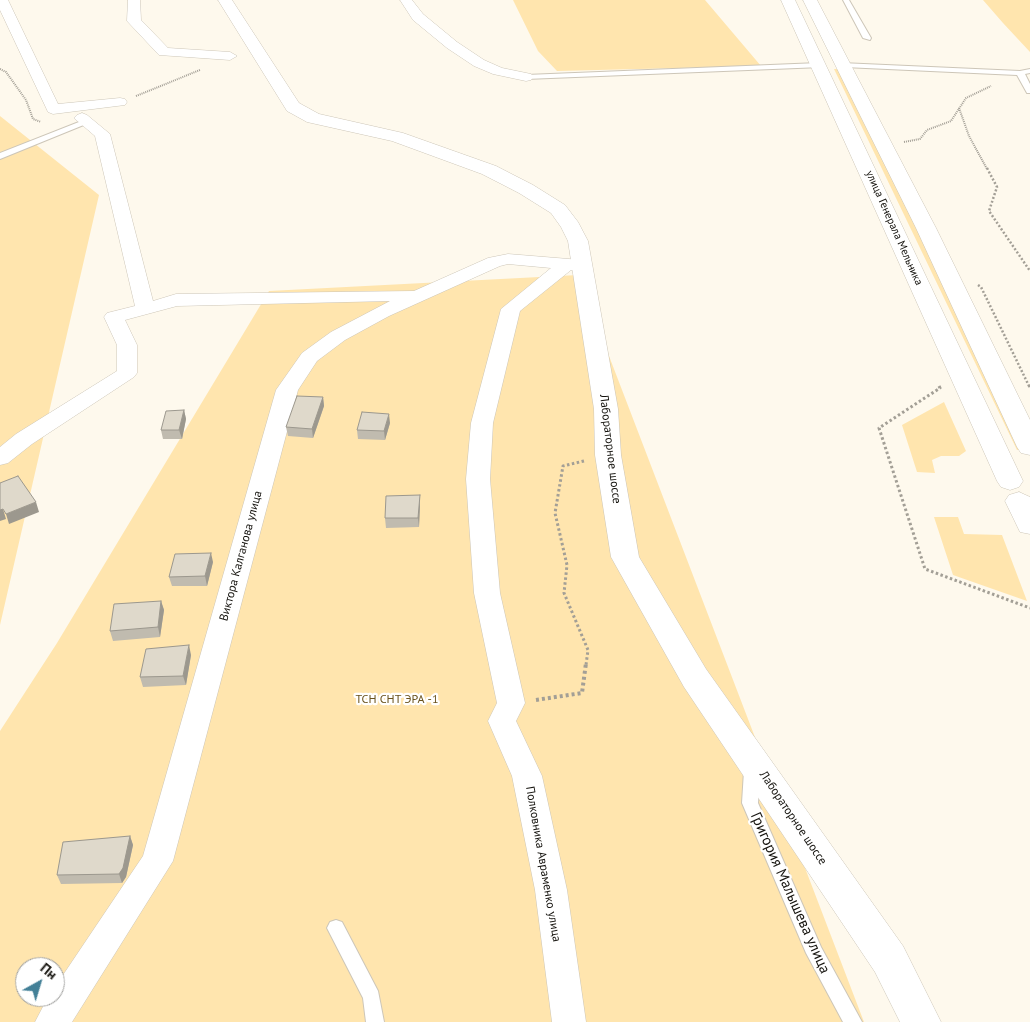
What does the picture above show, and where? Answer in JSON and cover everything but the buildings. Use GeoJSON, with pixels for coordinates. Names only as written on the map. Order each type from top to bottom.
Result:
{"type":"FeatureCollection","features":[{"type":"Feature","properties":{"kind":"main road","name":"Лабораторное шоссе"},"geometry":{"type":"LineString","coordinates":[[225,0],[293,107],[313,118],[397,137],[489,170],[526,189],[558,209],[571,226],[578,241],[568,268],[606,409],[608,456],[626,557],[695,678],[753,758],[890,959],[921,1022]]}},
{"type":"Feature","properties":{"kind":"main road","name":"улица Генерала Мельника"},"geometry":{"type":"LineString","coordinates":[[788,0],[1020,503]]}},
{"type":"Feature","properties":{"kind":"main road"},"geometry":{"type":"LineString","coordinates":[[810,0],[926,228],[1030,447]]}},
{"type":"Feature","properties":{"kind":"main road"},"geometry":{"type":"LineString","coordinates":[[819,65],[844,65]]}},
{"type":"Feature","properties":{"kind":"main road"},"geometry":{"type":"LineString","coordinates":[[998,456],[1009,464],[1021,468],[1030,465]]}},
{"type":"Feature","properties":{"kind":"street"},"geometry":{"type":"LineString","coordinates":[[2,0],[53,109],[120,102]]}},
{"type":"Feature","properties":{"kind":"street"},"geometry":{"type":"LineString","coordinates":[[134,0],[134,21],[164,52],[230,56]]}},
{"type":"Feature","properties":{"kind":"street"},"geometry":{"type":"LineString","coordinates":[[406,0],[418,17],[452,45],[479,63],[498,71],[526,77]]}},
{"type":"Feature","properties":{"kind":"street"},"geometry":{"type":"LineString","coordinates":[[85,120],[102,134],[145,309]]}},
{"type":"Feature","properties":{"kind":"street"},"geometry":{"type":"LineString","coordinates":[[0,458],[24,439],[127,373],[127,345],[114,317],[176,300],[428,290],[498,273],[568,268]]}},
{"type":"Feature","properties":{"kind":"street","name":"Полковника Авраменко улица"},"geometry":{"type":"LineString","coordinates":[[568,268],[511,309],[482,423],[478,479],[487,593],[511,703],[502,721],[527,776],[551,890],[569,1022]]}},
{"type":"Feature","properties":{"kind":"street","name":"Виктора Калганова улица"},"geometry":{"type":"LineString","coordinates":[[52,1022],[157,861],[287,390],[309,357],[338,336],[428,290]]}},
{"type":"Feature","properties":{"kind":"lane"},"geometry":{"type":"LineString","coordinates":[[846,0],[867,38]]}},
{"type":"Feature","properties":{"kind":"lane"},"geometry":{"type":"LineString","coordinates":[[526,77],[819,65]]}},
{"type":"Feature","properties":{"kind":"lane"},"geometry":{"type":"LineString","coordinates":[[844,65],[1020,74],[1030,71]]}},
{"type":"Feature","properties":{"kind":"lane"},"geometry":{"type":"LineString","coordinates":[[1020,74],[1030,91]]}},
{"type":"Feature","properties":{"kind":"lane"},"geometry":{"type":"LineString","coordinates":[[0,156],[85,120]]}},
{"type":"Feature","properties":{"kind":"lane","name":"Григория Малышева улица"},"geometry":{"type":"LineString","coordinates":[[753,758],[750,803],[814,953],[853,1022]]}},
{"type":"Feature","properties":{"kind":"lane"},"geometry":{"type":"LineString","coordinates":[[336,928],[372,997],[375,1022]]}},
{"type":"Feature","properties":{"kind":"path"},"geometry":{"type":"LineString","coordinates":[[900,144],[920,139],[927,130],[951,122],[966,98],[998,82],[1002,73]]}},
{"type":"Feature","properties":{"kind":"path"},"geometry":{"type":"LineString","coordinates":[[959,108],[969,136],[997,187],[990,210],[1030,271]]}},
{"type":"Feature","properties":{"kind":"path"},"geometry":{"type":"LineString","coordinates":[[937,380],[940,388],[879,428],[925,569],[1030,608]]}},
{"type":"Feature","properties":{"kind":"path"},"geometry":{"type":"LineString","coordinates":[[511,703],[582,693],[588,650],[564,593],[568,565],[555,513],[563,466],[608,456]]}},
{"type":"Feature","properties":{"kind":"green space"},"geometry":{"type":"Polygon","coordinates":[[[513,0],[705,0],[761,66],[557,71],[538,51],[513,0]]]}},
{"type":"Feature","properties":{"kind":"green space"},"geometry":{"type":"Polygon","coordinates":[[[983,0],[1030,0],[1030,52],[1003,23],[983,0]]]}},
{"type":"Feature","properties":{"kind":"green space"},"geometry":{"type":"Polygon","coordinates":[[[834,69],[842,69],[1029,450],[1017,450],[834,69]]]}},
{"type":"Feature","properties":{"kind":"green space"},"geometry":{"type":"Polygon","coordinates":[[[0,116],[99,195],[0,625],[0,116]]]}},
{"type":"Feature","properties":{"kind":"green space","name":"ТСН СНТ ЭРА -1"},"geometry":{"type":"Polygon","coordinates":[[[578,275],[864,1022],[0,1022],[0,731],[57,643],[269,291],[578,275]]]}},
{"type":"Feature","properties":{"kind":"green space"},"geometry":{"type":"Polygon","coordinates":[[[944,402],[966,451],[959,456],[941,456],[932,460],[935,473],[917,472],[902,425],[944,402]]]}},
{"type":"Feature","properties":{"kind":"green space"},"geometry":{"type":"Polygon","coordinates":[[[934,517],[958,517],[964,534],[1002,535],[1027,601],[953,575],[934,517]]]}}]}
